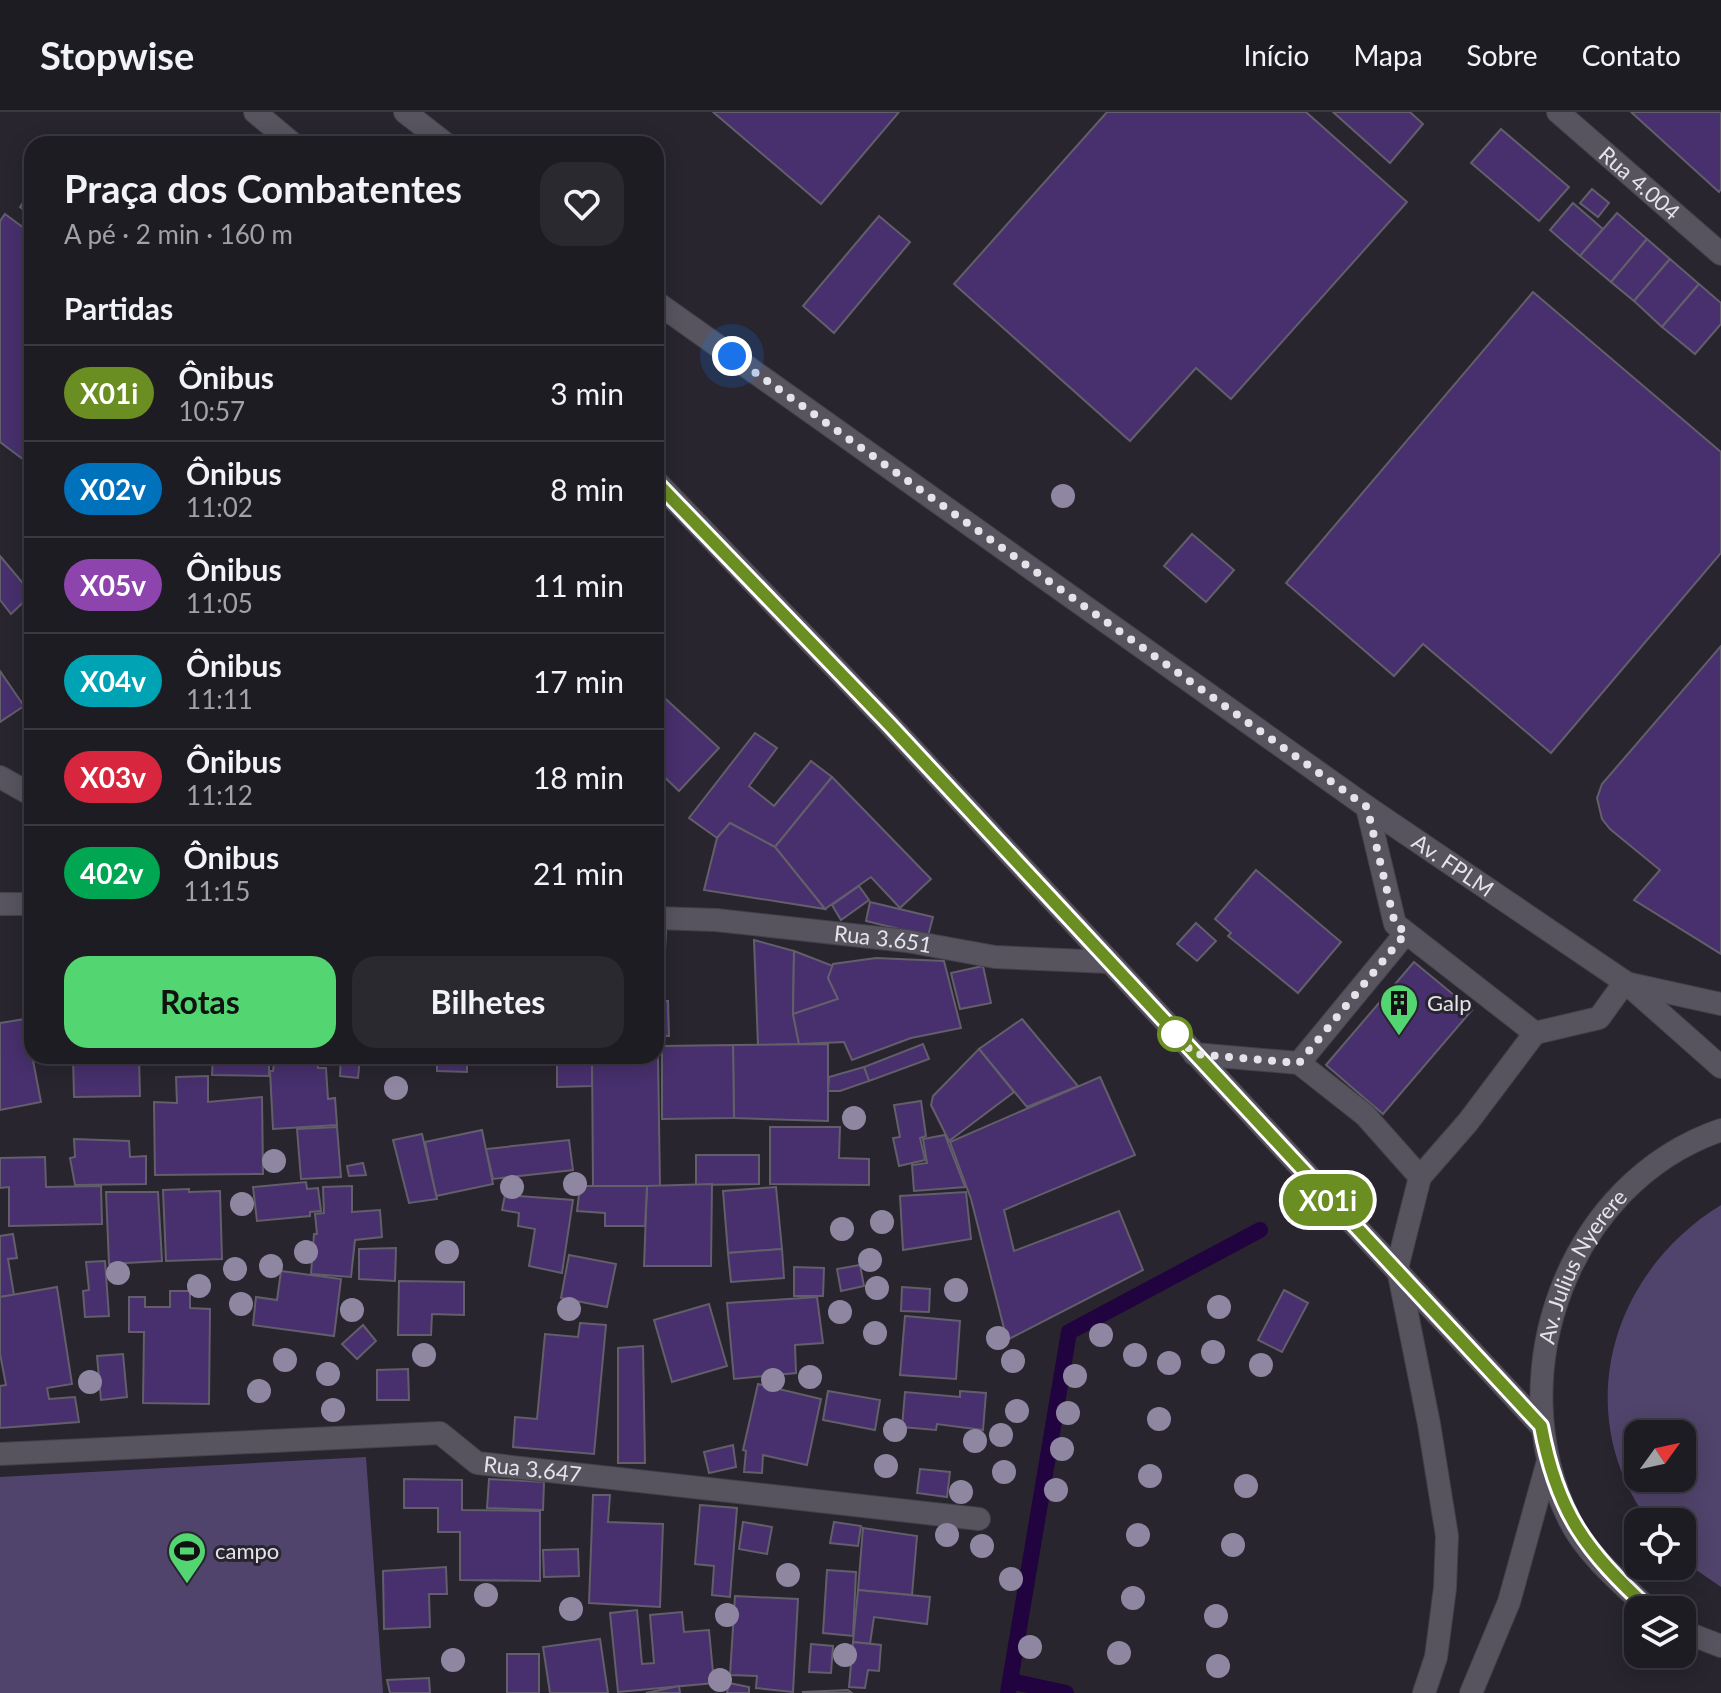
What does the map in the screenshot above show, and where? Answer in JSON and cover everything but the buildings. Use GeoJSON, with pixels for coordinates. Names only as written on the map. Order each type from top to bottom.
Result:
{"type":"FeatureCollection","features":[{"type":"Feature","properties":{"kind":"main road"},"geometry":{"type":"LineString","coordinates":[[255,112],[284,136]]}},
{"type":"Feature","properties":{"kind":"main road"},"geometry":{"type":"LineString","coordinates":[[405,112],[436,136]]}},
{"type":"Feature","properties":{"kind":"main road","name":"Rua 4.004"},"geometry":{"type":"LineString","coordinates":[[1558,112],[1721,254]]}},
{"type":"Feature","properties":{"kind":"main road","name":"Av. FPLM"},"geometry":{"type":"LineString","coordinates":[[664,308],[1367,807],[1625,982]]}},
{"type":"Feature","properties":{"kind":"main road"},"geometry":{"type":"LineString","coordinates":[[664,489],[889,724],[1541,1426]]}},
{"type":"Feature","properties":{"kind":"main road"},"geometry":{"type":"LineString","coordinates":[[0,777],[24,790]]}},
{"type":"Feature","properties":{"kind":"main road"},"geometry":{"type":"LineString","coordinates":[[1367,807],[1395,924],[1535,1033]]}},
{"type":"Feature","properties":{"kind":"main road"},"geometry":{"type":"LineString","coordinates":[[0,904],[24,904]]}},
{"type":"Feature","properties":{"kind":"main road","name":"Rua 3.651"},"geometry":{"type":"LineString","coordinates":[[664,918],[716,920],[892,939],[995,957],[1110,962]]}},
{"type":"Feature","properties":{"kind":"main road"},"geometry":{"type":"LineString","coordinates":[[1299,1063],[1406,933]]}},
{"type":"Feature","properties":{"kind":"main road"},"geometry":{"type":"LineString","coordinates":[[1625,982],[1721,1004]]}},
{"type":"Feature","properties":{"kind":"main road"},"geometry":{"type":"LineString","coordinates":[[1424,1693],[1436,1657],[1445,1588],[1447,1536],[1397,1268],[1420,1177],[1468,1122],[1535,1033],[1599,1018],[1625,982]]}},
{"type":"Feature","properties":{"kind":"main road"},"geometry":{"type":"LineString","coordinates":[[1625,982],[1721,1067]]}},
{"type":"Feature","properties":{"kind":"main road"},"geometry":{"type":"LineString","coordinates":[[1194,1054],[1299,1063],[1365,1115],[1420,1177]]}},
{"type":"Feature","properties":{"kind":"main road","name":"Av. Julius Nyerere"},"geometry":{"type":"LineString","coordinates":[[1635,1596],[1615,1578],[1570,1521],[1548,1461],[1541,1426],[1543,1357],[1566,1270],[1616,1196],[1687,1141],[1721,1130]]}},
{"type":"Feature","properties":{"kind":"main road","name":"Rua 3.647"},"geometry":{"type":"LineString","coordinates":[[0,1454],[440,1433],[477,1463],[979,1519]]}},
{"type":"Feature","properties":{"kind":"main road","name":"Av. Julius Nyerere"},"geometry":{"type":"LineString","coordinates":[[1471,1693],[1509,1602],[1548,1461]]}},
{"type":"Feature","properties":{"kind":"main road"},"geometry":{"type":"LineString","coordinates":[[1696,1636],[1721,1646]]}},
{"type":"Feature","properties":{"kind":"shaded area"},"geometry":{"type":"Polygon","coordinates":[[[1721,1205],[1721,1587],[1696,1570],[1696,1508],[1641,1508],[1632,1492],[1696,1492],[1696,1420],[1624,1420],[1624,1477],[1611,1436],[1608,1392],[1614,1348],[1629,1306],[1652,1268],[1683,1234],[1721,1205]]]}},
{"type":"Feature","properties":{"kind":"shaded area","name":"campo"},"geometry":{"type":"Polygon","coordinates":[[[366,1457],[383,1693],[0,1693],[0,1477],[366,1457]]]}},
{"type":"Feature","properties":{"kind":"waterway"},"geometry":{"type":"LineString","coordinates":[[1008,1693],[1069,1332],[1260,1230]]}},
{"type":"Feature","properties":{"kind":"waterway"},"geometry":{"type":"LineString","coordinates":[[1010,1681],[1066,1693]]}},
{"type":"Feature","properties":{"kind":"bus line","name":"X01i"},"geometry":{"type":"LineString","coordinates":[[664,490],[889,724],[1541,1426],[1548,1461],[1570,1521],[1615,1578],[1635,1596]]}},
{"type":"Feature","properties":{"kind":"place","name":"Galp"},"geometry":{"type":"Point","coordinates":[1399,1037]}},
{"type":"Feature","properties":{"kind":"place","name":"campo"},"geometry":{"type":"Point","coordinates":[187,1585]}},
{"type":"Feature","properties":{"kind":"route"},"geometry":{"type":"LineString","coordinates":[[732,356],[1367,807],[1395,924],[1406,933],[1299,1063],[1194,1054],[1171,1029],[1175,1034]]}}]}
